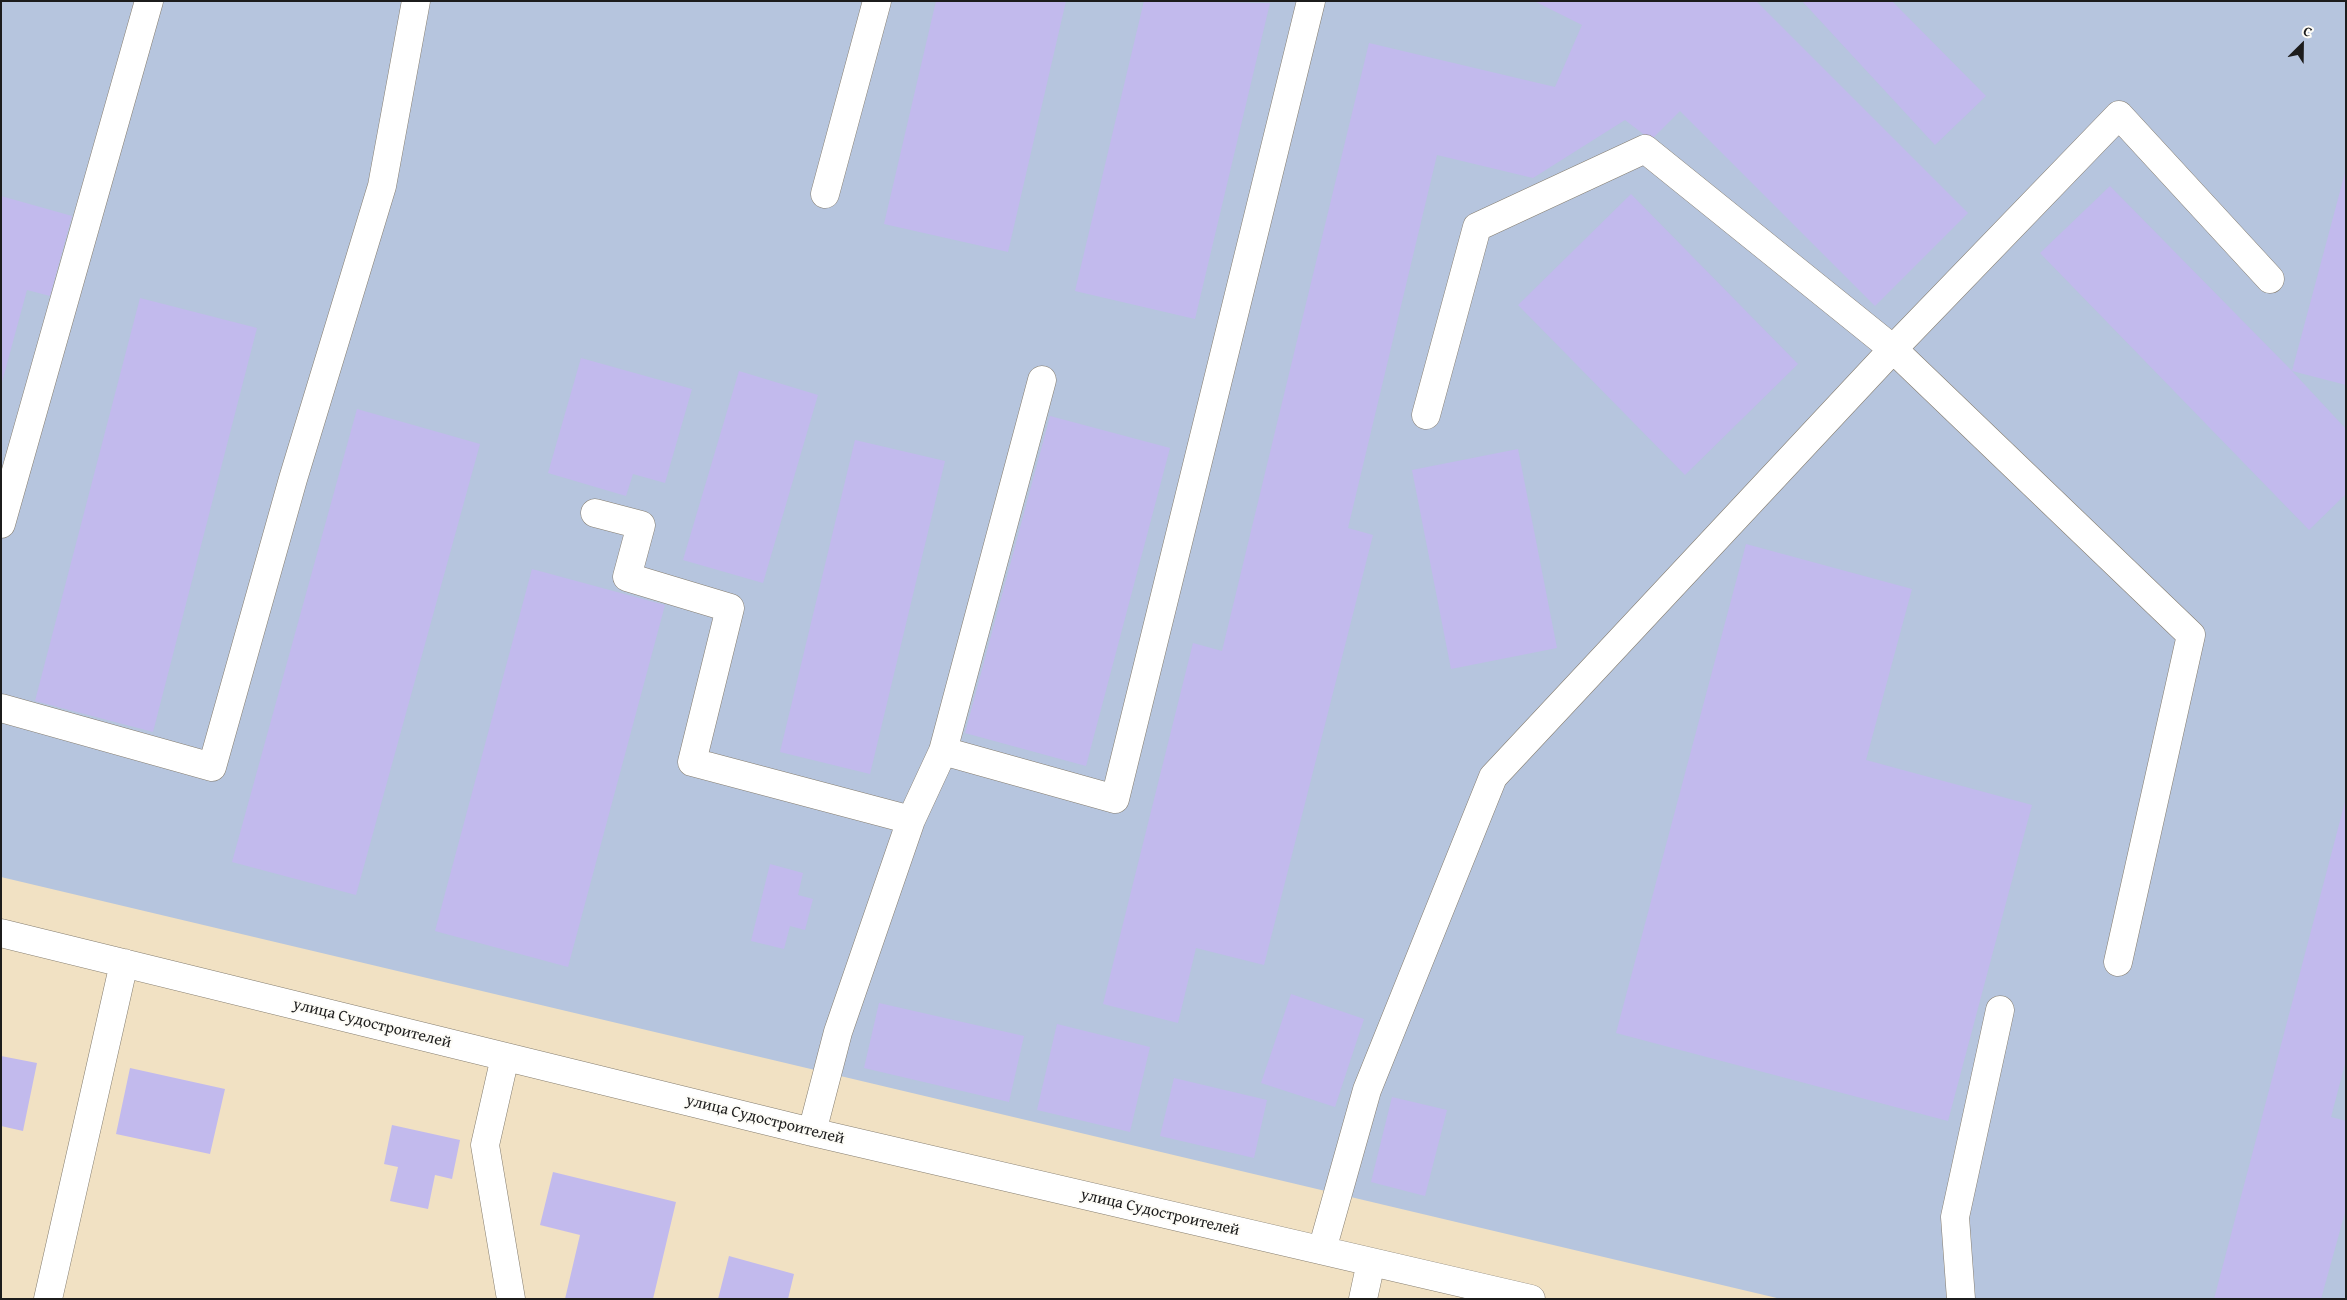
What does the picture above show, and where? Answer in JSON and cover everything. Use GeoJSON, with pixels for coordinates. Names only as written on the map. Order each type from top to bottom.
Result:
{"type":"FeatureCollection","features":[{"type":"Feature","properties":{"kind":"street"},"geometry":{"type":"LineString","coordinates":[[1,524],[149,1]]}},
{"type":"Feature","properties":{"kind":"street"},"geometry":{"type":"LineString","coordinates":[[1,708],[212,767],[293,479],[382,186],[416,1]]}},
{"type":"Feature","properties":{"kind":"street"},"geometry":{"type":"LineString","coordinates":[[825,194],[877,1]]}},
{"type":"Feature","properties":{"kind":"street"},"geometry":{"type":"LineString","coordinates":[[943,751],[1115,799],[1312,1]]}},
{"type":"Feature","properties":{"kind":"street"},"geometry":{"type":"LineString","coordinates":[[1322,1250],[1367,1090],[1493,777],[1893,348],[2119,115],[2270,279]]}},
{"type":"Feature","properties":{"kind":"street"},"geometry":{"type":"LineString","coordinates":[[1426,415],[1477,227],[1645,149],[1893,348],[2191,635],[2118,962]]}},
{"type":"Feature","properties":{"kind":"street"},"geometry":{"type":"LineString","coordinates":[[812,1132],[838,1032],[911,820],[943,751],[1042,380]]}},
{"type":"Feature","properties":{"kind":"street"},"geometry":{"type":"LineString","coordinates":[[595,513],[641,525],[627,577],[730,608],[692,762],[911,820]]}},
{"type":"Feature","properties":{"kind":"street","name":"улица Судостроителей"},"geometry":{"type":"LineString","coordinates":[[1,933],[812,1132],[1322,1250],[1483,1293],[1531,1299]]}},
{"type":"Feature","properties":{"kind":"street"},"geometry":{"type":"LineString","coordinates":[[48,1299],[124,963]]}},
{"type":"Feature","properties":{"kind":"street"},"geometry":{"type":"LineString","coordinates":[[1961,1299],[1955,1217],[2000,1010]]}},
{"type":"Feature","properties":{"kind":"street"},"geometry":{"type":"LineString","coordinates":[[505,1057],[485,1145],[511,1299]]}},
{"type":"Feature","properties":{"kind":"street"},"geometry":{"type":"LineString","coordinates":[[1363,1299],[1371,1262]]}},
{"type":"Feature","properties":{"kind":"shaded area"},"geometry":{"type":"Polygon","coordinates":[[[1,1],[2346,1],[2346,1299],[1781,1299],[1,877],[1,1]]]}},
{"type":"Feature","properties":{"kind":"building"},"geometry":{"type":"Polygon","coordinates":[[[936,1],[1066,1],[1008,252],[884,224],[936,1]]]}},
{"type":"Feature","properties":{"kind":"building"},"geometry":{"type":"Polygon","coordinates":[[[1144,1],[1270,3],[1195,319],[1075,291],[1144,1]]]}},
{"type":"Feature","properties":{"kind":"building"},"geometry":{"type":"Polygon","coordinates":[[[1534,1],[1756,1],[1968,213],[1875,306],[1680,111],[1651,140],[1625,120],[1533,178],[1437,155],[1348,528],[1373,535],[1264,965],[1196,948],[1178,1023],[1103,1004],[1193,643],[1222,651],[1369,43],[1555,87],[1582,25],[1534,1]]]}},
{"type":"Feature","properties":{"kind":"building"},"geometry":{"type":"Polygon","coordinates":[[[1802,1],[1892,1],[1986,96],[1935,145],[1802,1]]]}},
{"type":"Feature","properties":{"kind":"building"},"geometry":{"type":"Polygon","coordinates":[[[2346,169],[2346,385],[2292,371],[2346,169]]]}},
{"type":"Feature","properties":{"kind":"building"},"geometry":{"type":"Polygon","coordinates":[[[2110,186],[2292,371],[2346,429],[2346,494],[2309,530],[2040,253],[2110,186]]]}},
{"type":"Feature","properties":{"kind":"building"},"geometry":{"type":"Polygon","coordinates":[[[1631,194],[1798,364],[1685,475],[1518,305],[1631,194]]]}},
{"type":"Feature","properties":{"kind":"building"},"geometry":{"type":"Polygon","coordinates":[[[1,196],[72,216],[50,296],[27,290],[2,382],[1,196]]]}},
{"type":"Feature","properties":{"kind":"building"},"geometry":{"type":"Polygon","coordinates":[[[140,298],[257,328],[153,732],[35,701],[140,298]]]}},
{"type":"Feature","properties":{"kind":"building"},"geometry":{"type":"Polygon","coordinates":[[[581,358],[692,389],[665,483],[633,474],[626,496],[548,473],[581,358]]]}},
{"type":"Feature","properties":{"kind":"building"},"geometry":{"type":"Polygon","coordinates":[[[739,371],[818,395],[763,583],[683,560],[739,371]]]}},
{"type":"Feature","properties":{"kind":"building"},"geometry":{"type":"Polygon","coordinates":[[[357,409],[480,444],[356,895],[232,862],[357,409]]]}},
{"type":"Feature","properties":{"kind":"building"},"geometry":{"type":"Polygon","coordinates":[[[1050,416],[1170,448],[1086,766],[965,733],[1050,416]]]}},
{"type":"Feature","properties":{"kind":"building"},"geometry":{"type":"Polygon","coordinates":[[[855,440],[945,461],[870,774],[780,752],[855,440]]]}},
{"type":"Feature","properties":{"kind":"building"},"geometry":{"type":"Polygon","coordinates":[[[1518,449],[1557,648],[1451,669],[1412,470],[1518,449]]]}},
{"type":"Feature","properties":{"kind":"building"},"geometry":{"type":"Polygon","coordinates":[[[1746,544],[1912,589],[1866,760],[2032,805],[1948,1121],[1616,1033],[1746,544]]]}},
{"type":"Feature","properties":{"kind":"building"},"geometry":{"type":"Polygon","coordinates":[[[532,569],[665,605],[568,967],[435,931],[532,569]]]}},
{"type":"Feature","properties":{"kind":"building"},"geometry":{"type":"Polygon","coordinates":[[[2345,802],[2346,1060],[2331,1117],[2346,1121],[2346,1209],[2321,1299],[2214,1299],[2345,802]]]}},
{"type":"Feature","properties":{"kind":"building"},"geometry":{"type":"Polygon","coordinates":[[[770,864],[803,873],[798,895],[813,899],[805,930],[790,926],[784,949],[751,941],[770,864]]]}},
{"type":"Feature","properties":{"kind":"building"},"geometry":{"type":"Polygon","coordinates":[[[1291,994],[1364,1019],[1335,1107],[1261,1083],[1291,994]]]}},
{"type":"Feature","properties":{"kind":"building"},"geometry":{"type":"Polygon","coordinates":[[[879,1003],[1024,1036],[1009,1102],[864,1068],[879,1003]]]}},
{"type":"Feature","properties":{"kind":"building"},"geometry":{"type":"Polygon","coordinates":[[[1057,1024],[1150,1047],[1130,1132],[1037,1110],[1057,1024]]]}},
{"type":"Feature","properties":{"kind":"building"},"geometry":{"type":"Polygon","coordinates":[[[1,1056],[37,1063],[23,1131],[1,1126],[1,1056]]]}},
{"type":"Feature","properties":{"kind":"building"},"geometry":{"type":"Polygon","coordinates":[[[130,1068],[225,1089],[210,1154],[116,1134],[130,1068]]]}},
{"type":"Feature","properties":{"kind":"building"},"geometry":{"type":"Polygon","coordinates":[[[1174,1078],[1267,1100],[1254,1158],[1160,1136],[1174,1078]]]}},
{"type":"Feature","properties":{"kind":"building"},"geometry":{"type":"Polygon","coordinates":[[[1392,1097],[1447,1110],[1425,1196],[1371,1182],[1392,1097]]]}},
{"type":"Feature","properties":{"kind":"building"},"geometry":{"type":"Polygon","coordinates":[[[392,1125],[460,1140],[452,1179],[435,1175],[428,1209],[390,1201],[398,1167],[384,1164],[392,1125]]]}},
{"type":"Feature","properties":{"kind":"building"},"geometry":{"type":"Polygon","coordinates":[[[553,1172],[676,1202],[653,1299],[565,1299],[580,1235],[540,1225],[553,1172]]]}},
{"type":"Feature","properties":{"kind":"building"},"geometry":{"type":"Polygon","coordinates":[[[729,1256],[794,1274],[788,1299],[718,1299],[729,1256]]]}}]}
